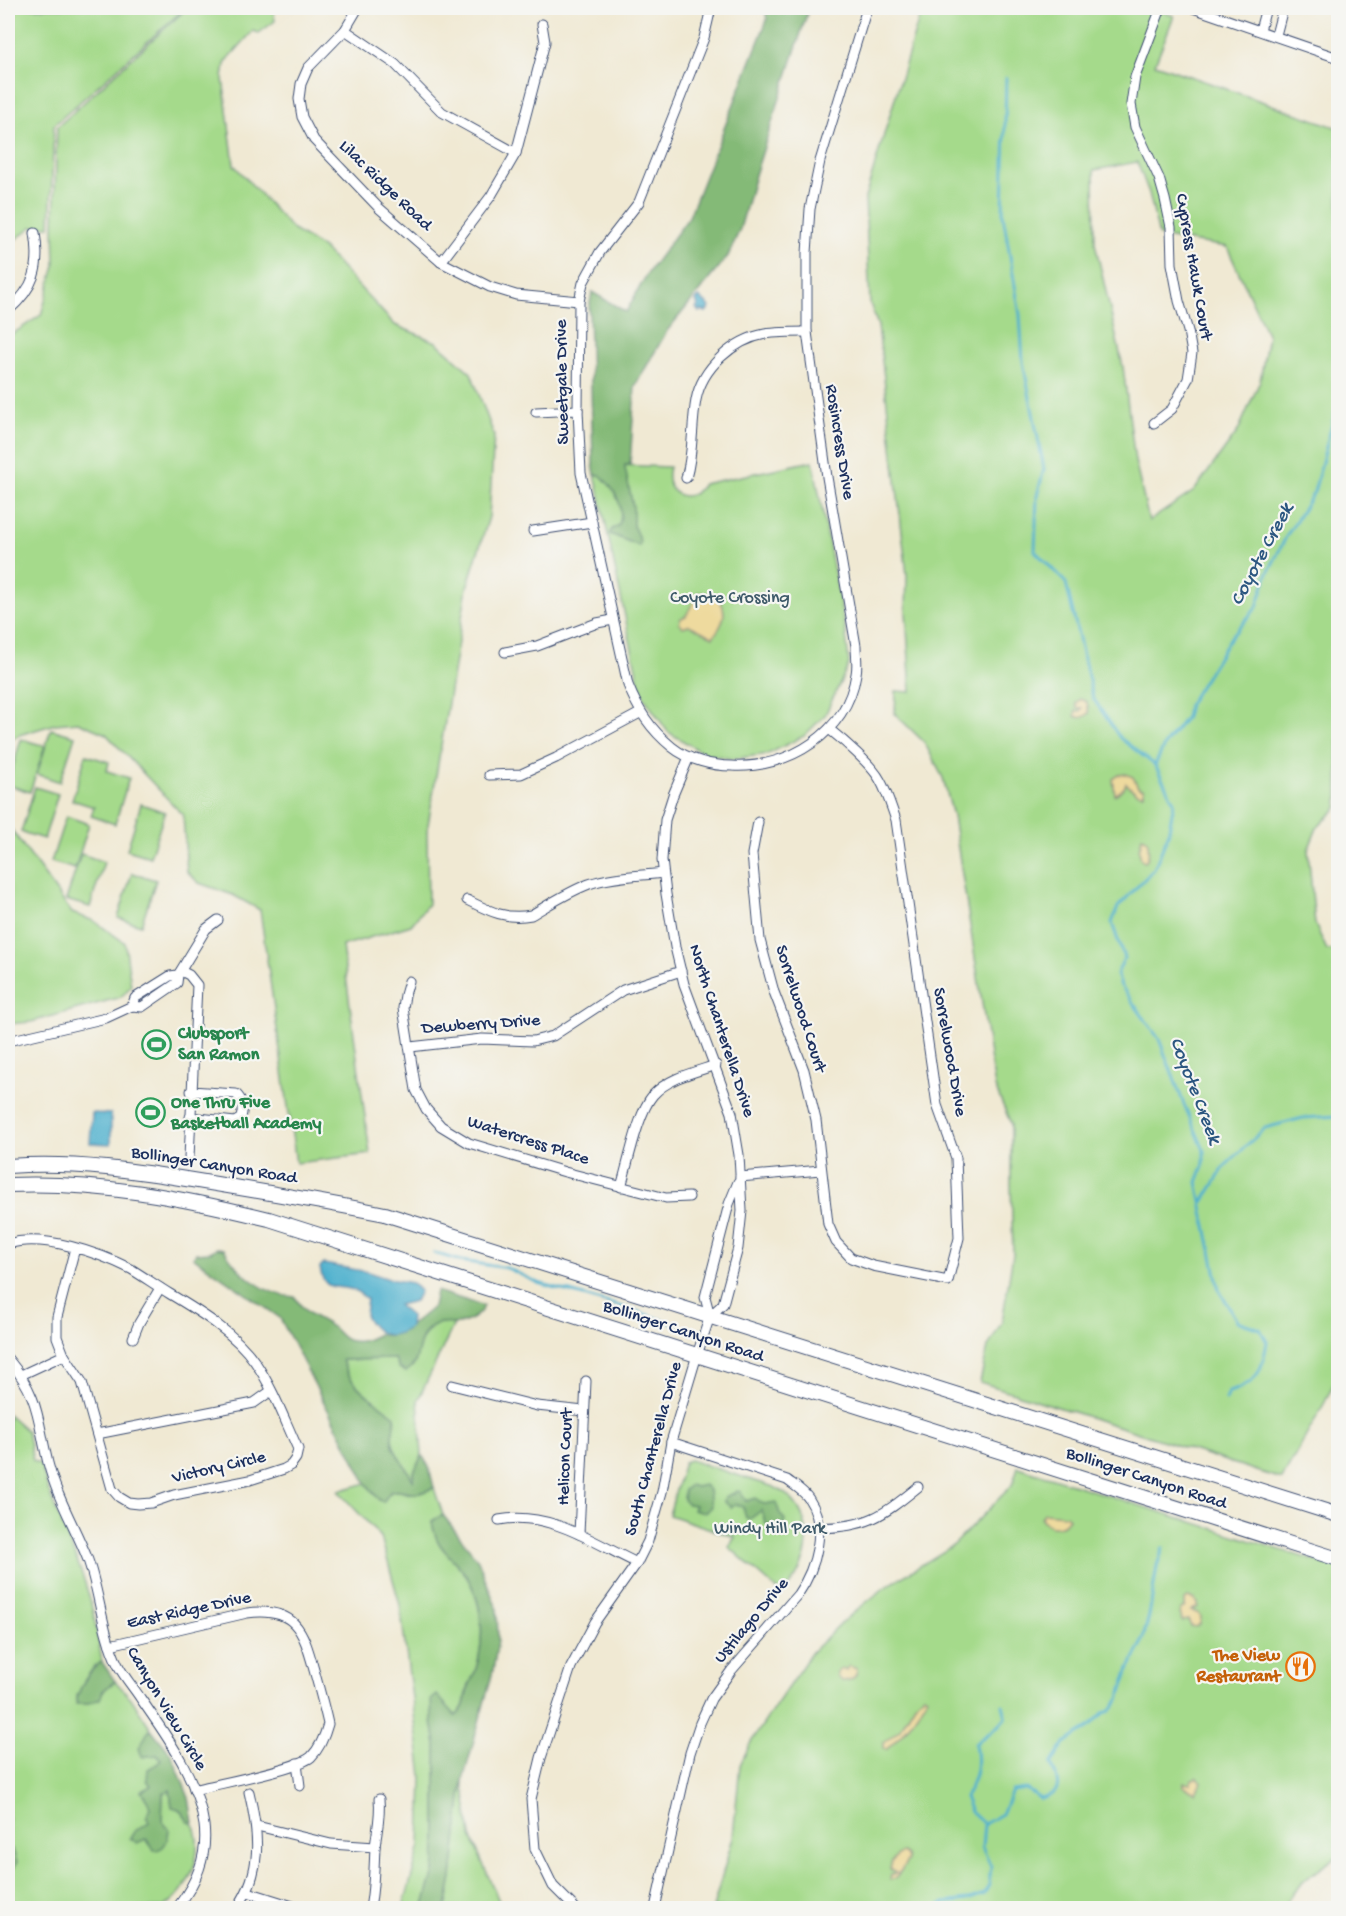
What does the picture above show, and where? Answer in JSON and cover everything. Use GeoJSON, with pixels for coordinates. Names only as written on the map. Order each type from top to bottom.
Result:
{"type":"FeatureCollection","features":[{"type":"Feature","properties":{"kind":"main road","name":"Bollinger Canyon Road"},"geometry":{"type":"LineString","coordinates":[[8,1166],[78,1165],[125,1170],[327,1202],[385,1214],[1338,1515]]}},
{"type":"Feature","properties":{"kind":"main road","name":"Bollinger Canyon Road"},"geometry":{"type":"LineString","coordinates":[[8,1185],[75,1186],[122,1190],[228,1209],[269,1219],[1338,1559]]}},
{"type":"Feature","properties":{"kind":"street","name":"Lilac Ridge Road"},"geometry":{"type":"LineString","coordinates":[[358,8],[345,30],[308,68],[300,92],[302,117],[314,140],[379,208],[441,262],[490,287],[516,295],[579,301]]}},
{"type":"Feature","properties":{"kind":"street","name":"Sweetgale Drive"},"geometry":{"type":"LineString","coordinates":[[689,757],[673,748],[640,713],[628,685],[581,472],[578,410],[579,301],[583,283],[600,252],[639,202],[704,38],[711,8]]}},
{"type":"Feature","properties":{"kind":"street","name":"Rosincress Drive"},"geometry":{"type":"LineString","coordinates":[[689,757],[720,766],[749,767],[777,761],[804,750],[829,729],[847,701],[856,674],[856,646],[827,474],[807,332],[810,209],[820,161],[867,8]]}},
{"type":"Feature","properties":{"kind":"street","name":"Cypress Hawk Court"},"geometry":{"type":"LineString","coordinates":[[1154,423],[1172,409],[1188,379],[1192,353],[1172,264],[1171,227],[1166,199],[1134,126],[1131,104],[1135,77],[1161,8]]}},
{"type":"Feature","properties":{"kind":"street"},"geometry":{"type":"LineString","coordinates":[[1193,8],[1338,58]]}},
{"type":"Feature","properties":{"kind":"street"},"geometry":{"type":"LineString","coordinates":[[1260,30],[1266,8]]}},
{"type":"Feature","properties":{"kind":"street"},"geometry":{"type":"LineString","coordinates":[[1276,35],[1283,8]]}},
{"type":"Feature","properties":{"kind":"street"},"geometry":{"type":"LineString","coordinates":[[441,262],[490,196],[516,153],[545,42],[542,24]]}},
{"type":"Feature","properties":{"kind":"street"},"geometry":{"type":"LineString","coordinates":[[345,30],[395,64],[442,112],[516,153]]}},
{"type":"Feature","properties":{"kind":"street"},"geometry":{"type":"LineString","coordinates":[[8,311],[22,298],[34,277],[39,256],[35,233]]}},
{"type":"Feature","properties":{"kind":"street"},"geometry":{"type":"LineString","coordinates":[[686,478],[692,457],[696,398],[704,377],[718,359],[739,344],[764,334],[807,332]]}},
{"type":"Feature","properties":{"kind":"street"},"geometry":{"type":"LineString","coordinates":[[536,412],[578,410]]}},
{"type":"Feature","properties":{"kind":"street"},"geometry":{"type":"LineString","coordinates":[[533,531],[592,522]]}},
{"type":"Feature","properties":{"kind":"street"},"geometry":{"type":"LineString","coordinates":[[505,652],[537,646],[597,623],[613,620]]}},
{"type":"Feature","properties":{"kind":"street"},"geometry":{"type":"LineString","coordinates":[[489,775],[521,774],[640,713]]}},
{"type":"Feature","properties":{"kind":"street","name":"Sorrelwood Drive"},"geometry":{"type":"LineString","coordinates":[[821,1170],[828,1224],[836,1242],[851,1258],[873,1266],[948,1281],[959,1238],[956,1158],[937,1105],[896,820],[879,777],[841,738],[829,729]]}},
{"type":"Feature","properties":{"kind":"street","name":"North Chanterella Drive"},"geometry":{"type":"LineString","coordinates":[[689,757],[665,820],[662,847],[663,873],[670,923],[681,971],[691,1005],[727,1094],[737,1132],[742,1211],[738,1248],[723,1304],[710,1316],[697,1354]]}},
{"type":"Feature","properties":{"kind":"street","name":"Sorrelwood Court"},"geometry":{"type":"LineString","coordinates":[[758,822],[752,854],[760,940],[774,992],[804,1070],[816,1120],[821,1170]]}},
{"type":"Feature","properties":{"kind":"street"},"geometry":{"type":"LineString","coordinates":[[467,900],[495,914],[506,917],[524,916],[531,915],[575,890],[606,879],[663,873]]}},
{"type":"Feature","properties":{"kind":"street"},"geometry":{"type":"LineString","coordinates":[[179,973],[206,929],[218,920]]}},
{"type":"Feature","properties":{"kind":"street","name":"Dewberry Drive"},"geometry":{"type":"LineString","coordinates":[[410,1047],[482,1039],[533,1041],[553,1036],[623,990],[681,971]]}},
{"type":"Feature","properties":{"kind":"street"},"geometry":{"type":"LineString","coordinates":[[8,1041],[106,1018],[132,1006],[135,998],[170,976],[179,973],[189,975],[197,985],[189,1158]]}},
{"type":"Feature","properties":{"kind":"street","name":"Watercress Place"},"geometry":{"type":"LineString","coordinates":[[409,981],[403,1008],[416,1090],[426,1109],[441,1126],[469,1143],[621,1187],[666,1198],[689,1197]]}},
{"type":"Feature","properties":{"kind":"street"},"geometry":{"type":"LineString","coordinates":[[621,1187],[643,1113],[654,1094],[670,1082],[716,1065]]}},
{"type":"Feature","properties":{"kind":"street"},"geometry":{"type":"LineString","coordinates":[[190,1117],[235,1122],[241,1119],[243,1110],[239,1096],[236,1094],[191,1090]]}},
{"type":"Feature","properties":{"kind":"street"},"geometry":{"type":"LineString","coordinates":[[740,1177],[821,1170]]}},
{"type":"Feature","properties":{"kind":"street","name":"North Chanterella Drive"},"geometry":{"type":"LineString","coordinates":[[710,1316],[705,1298],[729,1204],[740,1177]]}},
{"type":"Feature","properties":{"kind":"street"},"geometry":{"type":"LineString","coordinates":[[8,1244],[30,1241],[53,1242],[75,1248]]}},
{"type":"Feature","properties":{"kind":"street","name":"Victory Circle"},"geometry":{"type":"LineString","coordinates":[[75,1248],[104,1257],[132,1270],[231,1335],[255,1362],[298,1449],[291,1465],[250,1480],[174,1495],[151,1503],[129,1503],[119,1497],[112,1489],[82,1382],[64,1355],[57,1337],[57,1317],[75,1248]]}},
{"type":"Feature","properties":{"kind":"street"},"geometry":{"type":"LineString","coordinates":[[133,1338],[139,1323],[160,1288]]}},
{"type":"Feature","properties":{"kind":"street","name":"South Chanterella Drive"},"geometry":{"type":"LineString","coordinates":[[575,1908],[553,1886],[535,1849],[531,1799],[541,1758],[571,1667],[595,1622],[637,1563],[648,1541],[658,1510],[670,1442],[697,1354]]}},
{"type":"Feature","properties":{"kind":"street"},"geometry":{"type":"LineString","coordinates":[[21,1375],[64,1355]]}},
{"type":"Feature","properties":{"kind":"street","name":"Canyon View Circle"},"geometry":{"type":"LineString","coordinates":[[8,1359],[32,1394],[42,1428],[48,1462],[60,1500],[88,1561],[110,1645],[119,1667],[184,1764],[194,1790],[204,1824],[205,1849],[200,1872],[190,1891],[177,1908]]}},
{"type":"Feature","properties":{"kind":"street","name":"Helicon Court"},"geometry":{"type":"LineString","coordinates":[[579,1534],[586,1382]]}},
{"type":"Feature","properties":{"kind":"street"},"geometry":{"type":"LineString","coordinates":[[452,1385],[537,1406],[584,1411]]}},
{"type":"Feature","properties":{"kind":"street"},"geometry":{"type":"LineString","coordinates":[[97,1434],[254,1402],[271,1391]]}},
{"type":"Feature","properties":{"kind":"street","name":"Ustilago Drive"},"geometry":{"type":"LineString","coordinates":[[655,1908],[690,1753],[700,1723],[711,1699],[730,1671],[807,1581],[813,1566],[818,1528],[814,1509],[809,1499],[787,1480],[670,1442]]}},
{"type":"Feature","properties":{"kind":"street"},"geometry":{"type":"LineString","coordinates":[[818,1528],[864,1523],[883,1513],[918,1487]]}},
{"type":"Feature","properties":{"kind":"street"},"geometry":{"type":"LineString","coordinates":[[499,1520],[516,1516],[540,1519],[579,1534],[637,1563]]}},
{"type":"Feature","properties":{"kind":"street","name":"East Ridge Drive"},"geometry":{"type":"LineString","coordinates":[[110,1645],[265,1611],[280,1615],[298,1627],[306,1640],[328,1724],[325,1735],[310,1757],[297,1763],[194,1790]]}},
{"type":"Feature","properties":{"kind":"street"},"geometry":{"type":"LineString","coordinates":[[297,1763],[300,1786]]}},
{"type":"Feature","properties":{"kind":"street"},"geometry":{"type":"LineString","coordinates":[[237,1908],[248,1893],[255,1862],[257,1826],[249,1792]]}},
{"type":"Feature","properties":{"kind":"street"},"geometry":{"type":"LineString","coordinates":[[370,1908],[374,1886],[379,1799]]}},
{"type":"Feature","properties":{"kind":"street"},"geometry":{"type":"LineString","coordinates":[[257,1826],[331,1844],[375,1847]]}},
{"type":"Feature","properties":{"kind":"street"},"geometry":{"type":"LineString","coordinates":[[248,1893],[299,1908]]}},
{"type":"Feature","properties":{"kind":"green space"},"geometry":{"type":"Polygon","coordinates":[[[8,8],[273,8],[275,21],[259,33],[253,31],[225,64],[223,78],[234,165],[293,230],[323,248],[395,325],[436,342],[471,373],[494,435],[489,517],[467,587],[427,831],[428,904],[411,925],[342,946],[370,1154],[296,1163],[260,910],[233,895],[199,883],[187,872],[183,815],[106,734],[78,722],[55,724],[19,735],[8,742],[8,337],[41,315],[55,266],[57,127],[185,10],[54,125],[50,226],[32,227],[8,245],[8,8]]]}},
{"type":"Feature","properties":{"kind":"green space"},"geometry":{"type":"Polygon","coordinates":[[[765,8],[809,8],[740,229],[728,256],[667,331],[635,386],[630,465],[625,465],[625,468],[633,507],[633,525],[640,541],[639,546],[610,534],[611,530],[619,525],[620,504],[610,486],[600,475],[595,475],[589,308],[592,292],[626,312],[647,274],[689,217],[767,20],[765,8]]]}},
{"type":"Feature","properties":{"kind":"green space"},"geometry":{"type":"Polygon","coordinates":[[[922,8],[1152,8],[1174,16],[1155,64],[1338,128],[1338,807],[1317,828],[1308,850],[1315,924],[1327,950],[1338,950],[1338,1374],[1282,1479],[980,1382],[988,1347],[1002,1322],[1013,1254],[1011,1124],[995,1087],[953,816],[943,778],[924,742],[895,714],[896,691],[911,692],[906,612],[907,575],[878,326],[870,303],[865,198],[922,8]],[[1137,162],[1094,170],[1095,243],[1123,367],[1135,461],[1149,521],[1194,491],[1238,431],[1260,381],[1268,336],[1227,247],[1159,236],[1149,193],[1137,162]]]}},
{"type":"Feature","properties":{"kind":"green space","name":"Coyote Crossing"},"geometry":{"type":"Polygon","coordinates":[[[813,461],[846,634],[849,664],[825,715],[804,736],[768,754],[732,759],[703,753],[668,732],[645,699],[639,683],[593,464],[669,467],[669,484],[678,494],[684,496],[691,495],[703,484],[813,461]]]}},
{"type":"Feature","properties":{"kind":"green space"},"geometry":{"type":"Polygon","coordinates":[[[51,729],[75,736],[60,782],[37,774],[51,729]]]}},
{"type":"Feature","properties":{"kind":"green space"},"geometry":{"type":"Polygon","coordinates":[[[21,739],[45,746],[30,792],[8,785],[21,739]]]}},
{"type":"Feature","properties":{"kind":"green space"},"geometry":{"type":"Polygon","coordinates":[[[86,755],[109,762],[107,771],[129,778],[115,824],[91,816],[94,807],[72,800],[86,755]]]}},
{"type":"Feature","properties":{"kind":"green space"},"geometry":{"type":"Polygon","coordinates":[[[35,787],[58,794],[44,839],[21,832],[35,787]]]}},
{"type":"Feature","properties":{"kind":"green space"},"geometry":{"type":"Polygon","coordinates":[[[141,804],[165,812],[150,857],[127,850],[141,804]]]}},
{"type":"Feature","properties":{"kind":"green space"},"geometry":{"type":"Polygon","coordinates":[[[66,816],[89,824],[75,869],[51,862],[66,816]]]}},
{"type":"Feature","properties":{"kind":"green space"},"geometry":{"type":"Polygon","coordinates":[[[8,825],[72,913],[94,921],[125,943],[131,986],[121,997],[31,1022],[8,1024],[8,825]]]}},
{"type":"Feature","properties":{"kind":"green space"},"geometry":{"type":"Polygon","coordinates":[[[81,854],[104,862],[90,907],[66,900],[81,854]]]}},
{"type":"Feature","properties":{"kind":"green space"},"geometry":{"type":"Polygon","coordinates":[[[132,873],[156,880],[141,925],[118,918],[132,873]]]}},
{"type":"Feature","properties":{"kind":"green space"},"geometry":{"type":"Polygon","coordinates":[[[217,1248],[224,1249],[237,1267],[254,1282],[274,1293],[295,1297],[307,1312],[349,1340],[363,1341],[379,1334],[394,1334],[401,1331],[433,1307],[436,1291],[484,1306],[479,1314],[466,1322],[438,1323],[429,1329],[423,1337],[413,1366],[406,1372],[399,1368],[395,1359],[342,1360],[356,1385],[395,1416],[393,1445],[413,1480],[422,1455],[429,1467],[434,1488],[415,1493],[391,1491],[383,1502],[379,1500],[366,1483],[280,1318],[193,1257],[196,1253],[210,1252],[217,1248]]]}},
{"type":"Feature","properties":{"kind":"green space"},"geometry":{"type":"Polygon","coordinates":[[[445,1322],[454,1324],[418,1400],[422,1455],[414,1472],[414,1482],[393,1445],[395,1416],[356,1385],[342,1360],[395,1359],[415,1364],[423,1337],[432,1327],[445,1322]]]}},
{"type":"Feature","properties":{"kind":"green space"},"geometry":{"type":"Polygon","coordinates":[[[8,1414],[27,1431],[33,1461],[41,1464],[89,1598],[102,1662],[94,1666],[77,1696],[103,1691],[115,1681],[131,1698],[152,1730],[149,1730],[157,1755],[161,1760],[154,1776],[149,1822],[134,1832],[150,1844],[162,1821],[163,1793],[170,1790],[172,1806],[179,1809],[189,1822],[193,1823],[197,1847],[193,1870],[181,1891],[163,1908],[23,1908],[8,1900],[8,1869],[14,1868],[13,1850],[8,1847],[8,1414]]]}},
{"type":"Feature","properties":{"kind":"green space","name":"Windy Hill Park"},"geometry":{"type":"Polygon","coordinates":[[[690,1460],[774,1487],[795,1503],[805,1525],[806,1550],[797,1575],[782,1594],[729,1547],[735,1537],[669,1515],[684,1462],[690,1460]]]}},
{"type":"Feature","properties":{"kind":"green space"},"geometry":{"type":"Polygon","coordinates":[[[1018,1467],[1338,1568],[1338,1857],[1307,1879],[1293,1892],[1283,1908],[713,1908],[733,1837],[740,1765],[751,1742],[811,1653],[842,1622],[884,1588],[954,1545],[1012,1485],[1018,1467]]]}},
{"type":"Feature","properties":{"kind":"green space"},"geometry":{"type":"Polygon","coordinates":[[[366,1483],[379,1500],[397,1491],[413,1494],[434,1488],[443,1515],[432,1521],[434,1531],[440,1545],[471,1584],[480,1616],[481,1640],[478,1662],[463,1707],[456,1716],[437,1696],[432,1720],[436,1745],[436,1849],[434,1872],[423,1908],[403,1908],[420,1846],[422,1776],[400,1605],[381,1537],[338,1491],[366,1483]]]}},
{"type":"Feature","properties":{"kind":"green space"},"geometry":{"type":"Polygon","coordinates":[[[690,1485],[696,1487],[704,1485],[709,1490],[711,1507],[704,1513],[693,1510],[695,1505],[683,1500],[684,1490],[690,1485]]]}},
{"type":"Feature","properties":{"kind":"green space"},"geometry":{"type":"Polygon","coordinates":[[[738,1491],[746,1501],[755,1498],[764,1504],[776,1502],[785,1520],[783,1525],[777,1530],[765,1523],[762,1510],[750,1519],[746,1518],[743,1507],[735,1504],[731,1507],[724,1502],[725,1497],[738,1491]]]}},
{"type":"Feature","properties":{"kind":"green space"},"geometry":{"type":"Polygon","coordinates":[[[443,1515],[478,1560],[497,1609],[498,1640],[493,1671],[463,1780],[452,1877],[446,1908],[423,1908],[434,1872],[436,1849],[436,1745],[431,1700],[437,1695],[456,1716],[464,1704],[479,1657],[481,1643],[480,1614],[472,1586],[465,1574],[440,1545],[434,1531],[432,1521],[443,1515]]]}},
{"type":"Feature","properties":{"kind":"green space"},"geometry":{"type":"Polygon","coordinates":[[[102,1662],[115,1681],[103,1691],[100,1699],[86,1704],[76,1704],[85,1680],[102,1662]]]}},
{"type":"Feature","properties":{"kind":"green space"},"geometry":{"type":"Polygon","coordinates":[[[149,1730],[152,1730],[171,1754],[189,1798],[193,1823],[189,1822],[179,1809],[172,1807],[170,1790],[163,1793],[162,1821],[169,1829],[169,1833],[164,1846],[158,1850],[154,1850],[146,1839],[137,1843],[130,1838],[134,1832],[149,1822],[147,1817],[151,1807],[141,1791],[151,1786],[147,1780],[148,1769],[161,1760],[157,1755],[142,1757],[139,1748],[149,1730]]]}},
{"type":"Feature","properties":{"kind":"green space"},"geometry":{"type":"Polygon","coordinates":[[[463,1780],[471,1836],[502,1908],[446,1908],[452,1877],[463,1780]]]}},
{"type":"Feature","properties":{"kind":"green space"},"geometry":{"type":"Polygon","coordinates":[[[8,1847],[13,1850],[17,1862],[14,1868],[8,1869],[8,1847]]]}},
{"type":"Feature","properties":{"kind":"sand"},"geometry":{"type":"Polygon","coordinates":[[[698,593],[715,597],[723,607],[722,622],[713,637],[689,625],[683,627],[679,623],[681,618],[686,616],[698,593]]]}},
{"type":"Feature","properties":{"kind":"sand"},"geometry":{"type":"Polygon","coordinates":[[[1080,699],[1087,702],[1089,713],[1081,717],[1075,716],[1076,711],[1082,708],[1077,708],[1076,703],[1080,699]]]}},
{"type":"Feature","properties":{"kind":"sand"},"geometry":{"type":"Polygon","coordinates":[[[1126,774],[1133,777],[1138,787],[1144,789],[1144,794],[1136,792],[1126,783],[1124,788],[1115,795],[1113,779],[1118,775],[1126,774]]]}},
{"type":"Feature","properties":{"kind":"sand"},"geometry":{"type":"Polygon","coordinates":[[[1142,837],[1147,839],[1148,845],[1145,862],[1141,860],[1139,850],[1142,837]]]}},
{"type":"Feature","properties":{"kind":"sand"},"geometry":{"type":"Polygon","coordinates":[[[1044,1513],[1066,1515],[1069,1518],[1058,1526],[1051,1526],[1041,1518],[1044,1513]]]}},
{"type":"Feature","properties":{"kind":"sand"},"geometry":{"type":"Polygon","coordinates":[[[1188,1598],[1198,1603],[1198,1607],[1191,1611],[1198,1613],[1201,1617],[1200,1624],[1196,1627],[1191,1626],[1188,1620],[1182,1621],[1179,1614],[1188,1598]]]}},
{"type":"Feature","properties":{"kind":"sand"},"geometry":{"type":"Polygon","coordinates":[[[849,1666],[857,1669],[856,1675],[850,1680],[842,1681],[837,1677],[837,1672],[842,1668],[847,1670],[849,1666]]]}},
{"type":"Feature","properties":{"kind":"sand"},"geometry":{"type":"Polygon","coordinates":[[[924,1695],[927,1697],[926,1701],[905,1731],[887,1749],[883,1749],[883,1743],[900,1729],[916,1702],[924,1695]]]}},
{"type":"Feature","properties":{"kind":"sand"},"geometry":{"type":"Polygon","coordinates":[[[1197,1777],[1201,1782],[1196,1792],[1184,1787],[1184,1783],[1190,1784],[1191,1780],[1197,1777]]]}},
{"type":"Feature","properties":{"kind":"sand"},"geometry":{"type":"Polygon","coordinates":[[[903,1853],[908,1860],[896,1878],[890,1880],[891,1874],[897,1873],[890,1869],[892,1861],[903,1853]]]}},
{"type":"Feature","properties":{"kind":"water"},"geometry":{"type":"Polygon","coordinates":[[[699,297],[710,307],[706,312],[701,310],[699,312],[696,308],[698,306],[696,300],[699,297]]]}},
{"type":"Feature","properties":{"kind":"water"},"geometry":{"type":"Polygon","coordinates":[[[92,1113],[111,1114],[111,1144],[90,1143],[92,1113]]]}},
{"type":"Feature","properties":{"kind":"water"},"geometry":{"type":"Polygon","coordinates":[[[324,1264],[412,1283],[420,1291],[415,1301],[398,1305],[411,1316],[410,1327],[390,1335],[379,1332],[365,1315],[367,1299],[356,1291],[328,1285],[320,1268],[324,1264]]]}},
{"type":"Feature","properties":{"kind":"waterway","name":"Coyote Creek"},"geometry":{"type":"LineString","coordinates":[[1006,78],[1003,215],[1020,315],[1023,362],[1044,469],[1037,496],[1035,551],[1066,583],[1093,698],[1120,738],[1155,765],[1174,802],[1168,835],[1154,869],[1118,907],[1112,923],[1124,958],[1117,974],[1121,986],[1159,1039],[1204,1150],[1204,1164],[1197,1182],[1219,1290],[1237,1321],[1260,1329],[1267,1342],[1261,1368],[1253,1380],[1229,1392],[1226,1400]]}},
{"type":"Feature","properties":{"kind":"waterway","name":"Coyote Creek"},"geometry":{"type":"LineString","coordinates":[[1155,765],[1165,744],[1186,717],[1189,704],[1231,637],[1257,607],[1267,575],[1287,535],[1314,492],[1338,402]]}},
{"type":"Feature","properties":{"kind":"waterway"},"geometry":{"type":"LineString","coordinates":[[1203,1202],[1225,1166],[1265,1128],[1303,1118],[1338,1116]]}},
{"type":"Feature","properties":{"kind":"waterway"},"geometry":{"type":"LineString","coordinates":[[434,1253],[461,1261],[507,1268],[538,1283],[677,1325]]}},
{"type":"Feature","properties":{"kind":"waterway","name":"Coyote Creek"},"geometry":{"type":"LineString","coordinates":[[984,1824],[1002,1814],[1012,1791],[1026,1789],[1040,1799],[1053,1794],[1058,1786],[1051,1764],[1065,1743],[1092,1725],[1103,1713],[1110,1711],[1119,1699],[1129,1668],[1141,1646],[1149,1616],[1157,1566],[1163,1548]]}},
{"type":"Feature","properties":{"kind":"waterway"},"geometry":{"type":"LineString","coordinates":[[984,1824],[971,1812],[965,1797],[976,1772],[975,1744],[1006,1717],[1003,1705]]}},
{"type":"Feature","properties":{"kind":"waterway","name":"Coyote Creek"},"geometry":{"type":"LineString","coordinates":[[935,1908],[944,1903],[967,1900],[984,1894],[989,1885],[991,1867],[982,1847],[984,1824]]}},
{"type":"Feature","properties":{"kind":"waterway","name":"Coyote Creek"},"geometry":{"type":"LineString","coordinates":[[902,1908],[913,1908]]}},
{"type":"Feature","properties":{"kind":"place","name":"Clubsport San Ramon"},"geometry":{"type":"Point","coordinates":[157,1044]}},
{"type":"Feature","properties":{"kind":"place","name":"One Thru Five Basketball Academy"},"geometry":{"type":"Point","coordinates":[150,1113]}},
{"type":"Feature","properties":{"kind":"place","name":"The View Restaurant"},"geometry":{"type":"Point","coordinates":[1301,1666]}}]}
